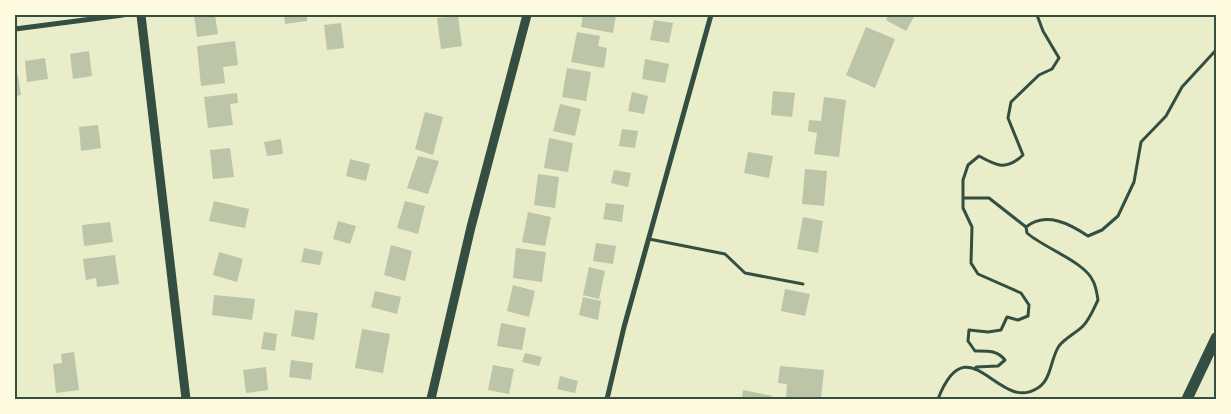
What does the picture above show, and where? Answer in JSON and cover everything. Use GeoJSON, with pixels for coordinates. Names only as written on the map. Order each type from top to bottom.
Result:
{"type":"FeatureCollection","features":[{"type":"Feature","properties":{"kind":"highway"},"geometry":{"type":"LineString","coordinates":[[1187,399],[1216,338]]}},
{"type":"Feature","properties":{"kind":"street"},"geometry":{"type":"LineString","coordinates":[[15,29],[123,15]]}},
{"type":"Feature","properties":{"kind":"street"},"geometry":{"type":"LineString","coordinates":[[141,15],[186,399]]}},
{"type":"Feature","properties":{"kind":"street"},"geometry":{"type":"LineString","coordinates":[[431,399],[471,227],[528,15]]}},
{"type":"Feature","properties":{"kind":"street"},"geometry":{"type":"LineString","coordinates":[[607,399],[711,15]]}},
{"type":"Feature","properties":{"kind":"lane"},"geometry":{"type":"LineString","coordinates":[[649,239],[725,254],[744,273],[803,284]]}},
{"type":"Feature","properties":{"kind":"path"},"geometry":{"type":"LineString","coordinates":[[938,399],[942,388],[954,372],[964,366],[998,366],[1005,360],[1000,354],[991,351],[975,351],[968,341],[968,330],[988,332],[1001,330],[1008,317],[1018,320],[1028,316],[1029,305],[1022,293],[978,274],[971,263],[972,227],[963,208],[963,180],[968,165],[979,156],[999,166],[1014,164],[1023,155],[1008,118],[1011,102],[1039,75],[1052,69],[1058,58],[1043,31],[1037,15]]}},
{"type":"Feature","properties":{"kind":"path"},"geometry":{"type":"LineString","coordinates":[[975,367],[1010,390],[1023,393],[1037,389],[1046,379],[1059,345],[1084,326],[1098,300],[1093,279],[1075,262],[1040,244],[1026,233],[1026,227],[1033,221],[1053,220],[1068,223],[1088,236],[1102,230],[1118,216],[1134,182],[1142,142],[1166,116],[1182,87],[1216,50]]}},
{"type":"Feature","properties":{"kind":"path"},"geometry":{"type":"LineString","coordinates":[[964,198],[989,198],[1026,227]]}},
{"type":"Feature","properties":{"kind":"building"},"geometry":{"type":"Polygon","coordinates":[[[194,15],[215,15],[218,34],[197,37],[194,15]]]}},
{"type":"Feature","properties":{"kind":"building"},"geometry":{"type":"Polygon","coordinates":[[[284,15],[307,15],[307,21],[285,24],[284,15]]]}},
{"type":"Feature","properties":{"kind":"building"},"geometry":{"type":"Polygon","coordinates":[[[583,15],[616,15],[613,33],[581,27],[583,15]]]}},
{"type":"Feature","properties":{"kind":"building"},"geometry":{"type":"Polygon","coordinates":[[[888,15],[915,15],[906,31],[886,20],[888,15]]]}},
{"type":"Feature","properties":{"kind":"building"},"geometry":{"type":"Polygon","coordinates":[[[458,16],[462,46],[441,49],[437,18],[458,16]]]}},
{"type":"Feature","properties":{"kind":"building"},"geometry":{"type":"Polygon","coordinates":[[[654,20],[673,23],[669,43],[650,40],[654,20]]]}},
{"type":"Feature","properties":{"kind":"building"},"geometry":{"type":"Polygon","coordinates":[[[341,23],[344,48],[327,50],[324,25],[341,23]]]}},
{"type":"Feature","properties":{"kind":"building"},"geometry":{"type":"Polygon","coordinates":[[[866,27],[895,39],[875,88],[846,75],[866,27]]]}},
{"type":"Feature","properties":{"kind":"building"},"geometry":{"type":"Polygon","coordinates":[[[577,32],[600,36],[598,46],[607,48],[604,68],[571,62],[577,32]]]}},
{"type":"Feature","properties":{"kind":"building"},"geometry":{"type":"Polygon","coordinates":[[[235,41],[238,65],[223,67],[225,83],[201,86],[197,46],[235,41]]]}},
{"type":"Feature","properties":{"kind":"building"},"geometry":{"type":"Polygon","coordinates":[[[89,51],[92,76],[73,79],[70,54],[89,51]]]}},
{"type":"Feature","properties":{"kind":"building"},"geometry":{"type":"Polygon","coordinates":[[[45,58],[48,79],[27,82],[25,61],[45,58]]]}},
{"type":"Feature","properties":{"kind":"building"},"geometry":{"type":"Polygon","coordinates":[[[645,59],[669,64],[665,83],[642,79],[645,59]]]}},
{"type":"Feature","properties":{"kind":"building"},"geometry":{"type":"Polygon","coordinates":[[[567,68],[591,72],[586,101],[562,97],[567,68]]]}},
{"type":"Feature","properties":{"kind":"building"},"geometry":{"type":"Polygon","coordinates":[[[15,75],[18,75],[21,95],[15,96],[15,75]]]}},
{"type":"Feature","properties":{"kind":"building"},"geometry":{"type":"Polygon","coordinates":[[[773,91],[795,93],[792,117],[771,115],[773,91]]]}},
{"type":"Feature","properties":{"kind":"building"},"geometry":{"type":"Polygon","coordinates":[[[632,92],[648,96],[644,114],[628,111],[632,92]]]}},
{"type":"Feature","properties":{"kind":"building"},"geometry":{"type":"Polygon","coordinates":[[[237,93],[238,103],[230,104],[233,125],[208,128],[204,97],[237,93]]]}},
{"type":"Feature","properties":{"kind":"building"},"geometry":{"type":"Polygon","coordinates":[[[824,97],[846,100],[839,157],[814,154],[817,133],[808,131],[809,120],[821,121],[824,97]]]}},
{"type":"Feature","properties":{"kind":"building"},"geometry":{"type":"Polygon","coordinates":[[[560,104],[581,109],[575,136],[553,131],[560,104]]]}},
{"type":"Feature","properties":{"kind":"building"},"geometry":{"type":"Polygon","coordinates":[[[425,112],[443,117],[433,155],[415,149],[425,112]]]}},
{"type":"Feature","properties":{"kind":"building"},"geometry":{"type":"Polygon","coordinates":[[[98,125],[101,148],[81,151],[79,127],[98,125]]]}},
{"type":"Feature","properties":{"kind":"building"},"geometry":{"type":"Polygon","coordinates":[[[622,129],[638,131],[635,148],[619,146],[622,129]]]}},
{"type":"Feature","properties":{"kind":"building"},"geometry":{"type":"Polygon","coordinates":[[[549,138],[573,143],[568,172],[544,168],[549,138]]]}},
{"type":"Feature","properties":{"kind":"building"},"geometry":{"type":"Polygon","coordinates":[[[281,139],[283,154],[267,156],[264,142],[281,139]]]}},
{"type":"Feature","properties":{"kind":"building"},"geometry":{"type":"Polygon","coordinates":[[[230,148],[234,177],[213,179],[210,150],[230,148]]]}},
{"type":"Feature","properties":{"kind":"building"},"geometry":{"type":"Polygon","coordinates":[[[748,152],[773,156],[769,178],[744,173],[748,152]]]}},
{"type":"Feature","properties":{"kind":"building"},"geometry":{"type":"Polygon","coordinates":[[[418,156],[439,161],[428,194],[407,188],[418,156]]]}},
{"type":"Feature","properties":{"kind":"building"},"geometry":{"type":"Polygon","coordinates":[[[350,159],[370,164],[366,181],[346,176],[350,159]]]}},
{"type":"Feature","properties":{"kind":"building"},"geometry":{"type":"Polygon","coordinates":[[[805,169],[827,171],[824,206],[802,204],[805,169]]]}},
{"type":"Feature","properties":{"kind":"building"},"geometry":{"type":"Polygon","coordinates":[[[614,170],[631,173],[628,187],[611,183],[614,170]]]}},
{"type":"Feature","properties":{"kind":"building"},"geometry":{"type":"Polygon","coordinates":[[[538,174],[559,177],[555,208],[534,205],[538,174]]]}},
{"type":"Feature","properties":{"kind":"building"},"geometry":{"type":"Polygon","coordinates":[[[214,201],[249,209],[245,228],[209,221],[214,201]]]}},
{"type":"Feature","properties":{"kind":"building"},"geometry":{"type":"Polygon","coordinates":[[[405,201],[425,206],[418,234],[397,228],[405,201]]]}},
{"type":"Feature","properties":{"kind":"building"},"geometry":{"type":"Polygon","coordinates":[[[606,203],[624,205],[622,222],[603,219],[606,203]]]}},
{"type":"Feature","properties":{"kind":"building"},"geometry":{"type":"Polygon","coordinates":[[[528,212],[551,217],[545,246],[522,242],[528,212]]]}},
{"type":"Feature","properties":{"kind":"building"},"geometry":{"type":"Polygon","coordinates":[[[803,217],[823,221],[818,253],[797,249],[803,217]]]}},
{"type":"Feature","properties":{"kind":"building"},"geometry":{"type":"Polygon","coordinates":[[[338,221],[356,226],[350,244],[333,239],[338,221]]]}},
{"type":"Feature","properties":{"kind":"building"},"geometry":{"type":"Polygon","coordinates":[[[110,222],[113,242],[84,246],[82,225],[110,222]]]}},
{"type":"Feature","properties":{"kind":"building"},"geometry":{"type":"Polygon","coordinates":[[[596,243],[616,246],[613,264],[593,261],[596,243]]]}},
{"type":"Feature","properties":{"kind":"building"},"geometry":{"type":"Polygon","coordinates":[[[391,245],[412,251],[405,281],[384,275],[391,245]]]}},
{"type":"Feature","properties":{"kind":"building"},"geometry":{"type":"Polygon","coordinates":[[[304,248],[323,252],[320,265],[301,262],[304,248]]]}},
{"type":"Feature","properties":{"kind":"building"},"geometry":{"type":"Polygon","coordinates":[[[516,248],[546,252],[542,282],[513,278],[516,248]]]}},
{"type":"Feature","properties":{"kind":"building"},"geometry":{"type":"Polygon","coordinates":[[[219,252],[243,259],[237,282],[213,275],[219,252]]]}},
{"type":"Feature","properties":{"kind":"building"},"geometry":{"type":"Polygon","coordinates":[[[115,255],[119,284],[97,287],[96,278],[86,280],[83,259],[115,255]]]}},
{"type":"Feature","properties":{"kind":"building"},"geometry":{"type":"Polygon","coordinates":[[[589,267],[605,271],[599,299],[583,295],[589,267]]]}},
{"type":"Feature","properties":{"kind":"building"},"geometry":{"type":"Polygon","coordinates":[[[513,285],[535,291],[529,317],[507,311],[513,285]]]}},
{"type":"Feature","properties":{"kind":"building"},"geometry":{"type":"Polygon","coordinates":[[[785,289],[810,294],[805,316],[781,311],[785,289]]]}},
{"type":"Feature","properties":{"kind":"building"},"geometry":{"type":"Polygon","coordinates":[[[375,291],[401,297],[397,314],[371,307],[375,291]]]}},
{"type":"Feature","properties":{"kind":"building"},"geometry":{"type":"Polygon","coordinates":[[[214,295],[255,299],[252,320],[212,315],[214,295]]]}},
{"type":"Feature","properties":{"kind":"building"},"geometry":{"type":"Polygon","coordinates":[[[583,297],[601,301],[598,320],[579,315],[583,297]]]}},
{"type":"Feature","properties":{"kind":"building"},"geometry":{"type":"Polygon","coordinates":[[[295,310],[318,313],[314,340],[291,336],[295,310]]]}},
{"type":"Feature","properties":{"kind":"building"},"geometry":{"type":"Polygon","coordinates":[[[501,323],[526,328],[522,350],[497,346],[501,323]]]}},
{"type":"Feature","properties":{"kind":"building"},"geometry":{"type":"Polygon","coordinates":[[[362,329],[390,334],[383,373],[355,368],[362,329]]]}},
{"type":"Feature","properties":{"kind":"building"},"geometry":{"type":"Polygon","coordinates":[[[264,332],[277,334],[275,351],[261,349],[264,332]]]}},
{"type":"Feature","properties":{"kind":"building"},"geometry":{"type":"Polygon","coordinates":[[[74,352],[79,390],[56,393],[53,364],[62,363],[61,354],[74,352]]]}},
{"type":"Feature","properties":{"kind":"building"},"geometry":{"type":"Polygon","coordinates":[[[525,353],[542,357],[539,366],[522,362],[525,353]]]}},
{"type":"Feature","properties":{"kind":"building"},"geometry":{"type":"Polygon","coordinates":[[[291,360],[313,363],[311,380],[289,377],[291,360]]]}},
{"type":"Feature","properties":{"kind":"building"},"geometry":{"type":"Polygon","coordinates":[[[493,365],[514,369],[509,394],[488,390],[493,365]]]}},
{"type":"Feature","properties":{"kind":"building"},"geometry":{"type":"Polygon","coordinates":[[[780,366],[824,370],[821,399],[786,399],[787,384],[778,383],[780,366]]]}},
{"type":"Feature","properties":{"kind":"building"},"geometry":{"type":"Polygon","coordinates":[[[266,367],[268,390],[246,393],[243,370],[266,367]]]}},
{"type":"Feature","properties":{"kind":"building"},"geometry":{"type":"Polygon","coordinates":[[[560,376],[578,381],[575,393],[557,389],[560,376]]]}},
{"type":"Feature","properties":{"kind":"building"},"geometry":{"type":"Polygon","coordinates":[[[743,390],[772,396],[771,399],[742,399],[743,390]]]}}]}
